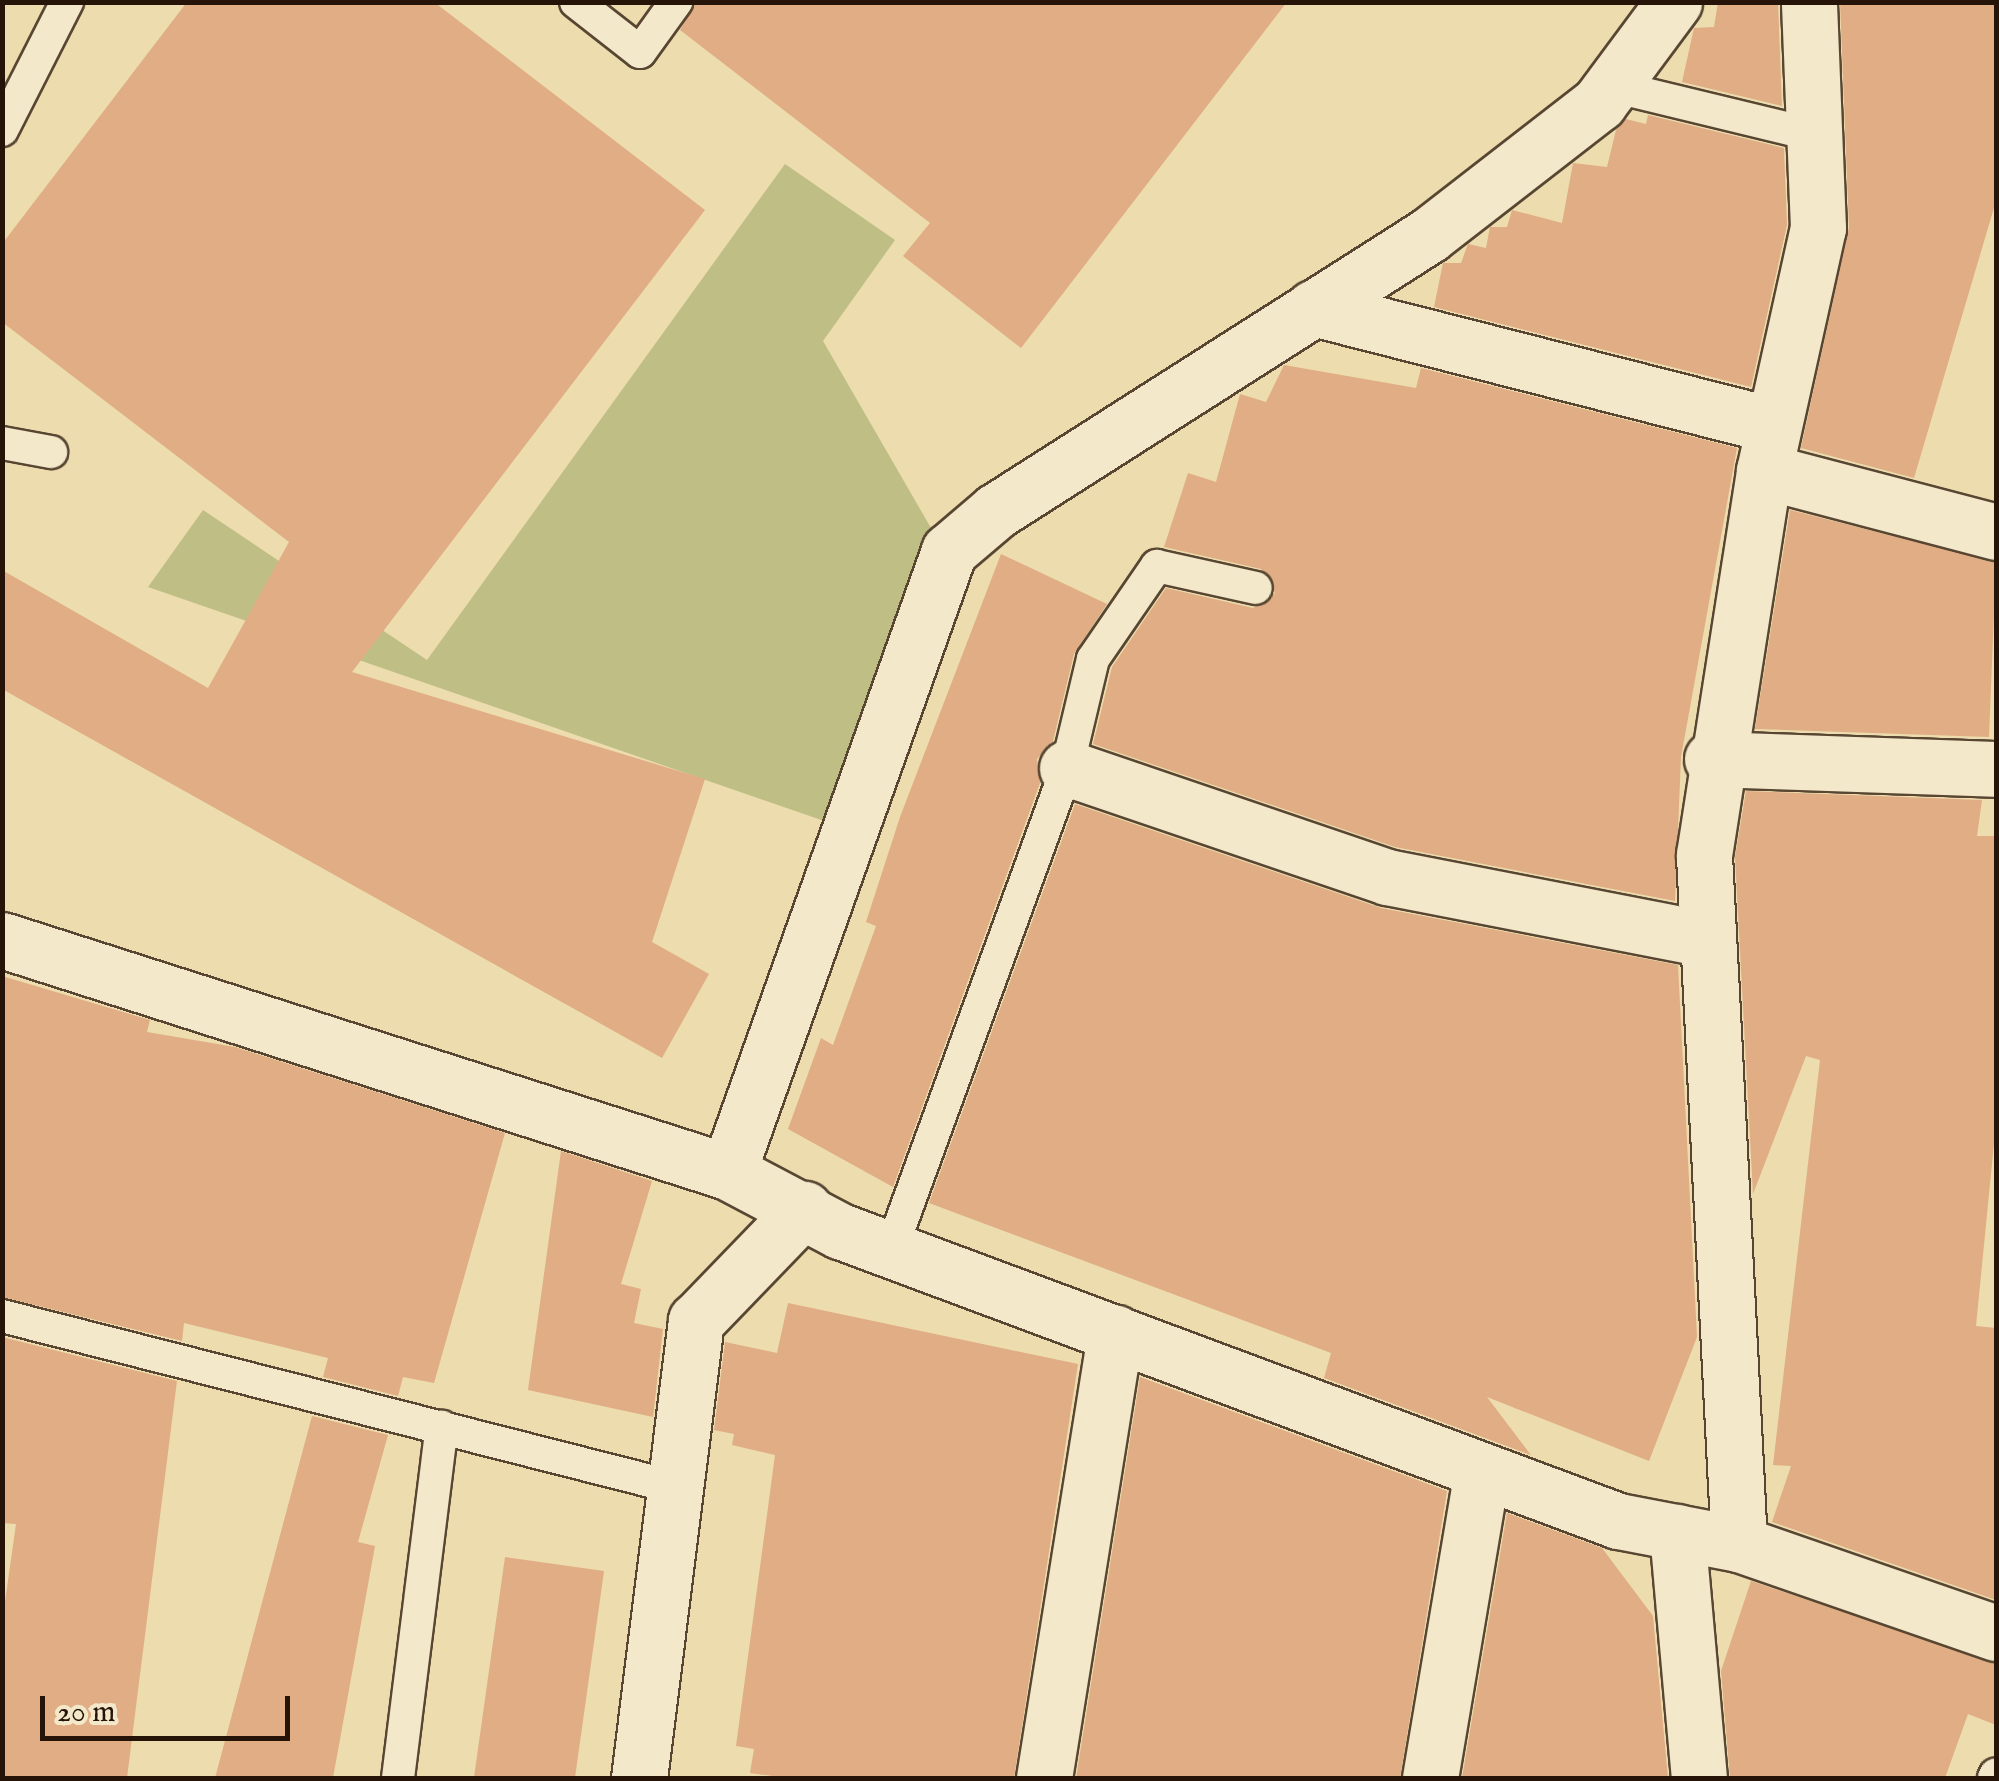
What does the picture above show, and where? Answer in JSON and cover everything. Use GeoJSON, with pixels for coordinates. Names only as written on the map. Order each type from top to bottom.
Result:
{"type":"FeatureCollection","features":[{"type":"Feature","properties":{"kind":"street"},"geometry":{"type":"LineString","coordinates":[[728,1172],[949,550],[996,511],[1429,235],[1612,86],[1674,2]]}},
{"type":"Feature","properties":{"kind":"street"},"geometry":{"type":"LineString","coordinates":[[1739,1544],[1706,939],[1712,759],[1768,448],[1818,228],[1819,136],[1810,2]]}},
{"type":"Feature","properties":{"kind":"street"},"geometry":{"type":"LineString","coordinates":[[1313,308],[1768,448],[1996,532]]}},
{"type":"Feature","properties":{"kind":"street"},"geometry":{"type":"LineString","coordinates":[[1712,759],[1996,769]]}},
{"type":"Feature","properties":{"kind":"street"},"geometry":{"type":"LineString","coordinates":[[1067,768],[1388,877],[1706,939]]}},
{"type":"Feature","properties":{"kind":"street"},"geometry":{"type":"LineString","coordinates":[[2,940],[728,1172],[891,1250],[1482,1471],[1676,1532],[1739,1544],[1996,1633]]}},
{"type":"Feature","properties":{"kind":"street"},"geometry":{"type":"LineString","coordinates":[[638,1778],[678,1488],[696,1321],[804,1209]]}},
{"type":"Feature","properties":{"kind":"street"},"geometry":{"type":"LineString","coordinates":[[1044,1778],[1115,1333]]}},
{"type":"Feature","properties":{"kind":"street"},"geometry":{"type":"LineString","coordinates":[[1430,1778],[1482,1471]]}},
{"type":"Feature","properties":{"kind":"street"},"geometry":{"type":"LineString","coordinates":[[1676,1532],[1699,1778]]}},
{"type":"Feature","properties":{"kind":"lane"},"geometry":{"type":"LineString","coordinates":[[2,130],[67,2]]}},
{"type":"Feature","properties":{"kind":"lane"},"geometry":{"type":"LineString","coordinates":[[576,2],[640,52],[676,2]]}},
{"type":"Feature","properties":{"kind":"lane"},"geometry":{"type":"LineString","coordinates":[[1612,86],[1819,136]]}},
{"type":"Feature","properties":{"kind":"lane"},"geometry":{"type":"LineString","coordinates":[[2,443],[51,452]]}},
{"type":"Feature","properties":{"kind":"lane"},"geometry":{"type":"LineString","coordinates":[[891,1250],[1067,768],[1093,658],[1157,566],[1256,588]]}},
{"type":"Feature","properties":{"kind":"lane"},"geometry":{"type":"LineString","coordinates":[[2,1316],[678,1488]]}},
{"type":"Feature","properties":{"kind":"lane"},"geometry":{"type":"LineString","coordinates":[[398,1778],[442,1426]]}},
{"type":"Feature","properties":{"kind":"shaded area"},"geometry":{"type":"Polygon","coordinates":[[[785,164],[895,240],[823,341],[931,528],[830,823],[148,587],[203,510],[427,660],[785,164]]]}},
{"type":"Feature","properties":{"kind":"building"},"geometry":{"type":"Polygon","coordinates":[[[187,2],[434,2],[705,210],[352,672],[705,779],[652,942],[709,974],[662,1058],[2,689],[2,570],[208,688],[289,542],[2,322],[2,244],[187,2]]]}},
{"type":"Feature","properties":{"kind":"building"},"geometry":{"type":"Polygon","coordinates":[[[696,2],[1287,2],[1021,348],[903,256],[930,223],[680,30],[696,2]]]}},
{"type":"Feature","properties":{"kind":"building"},"geometry":{"type":"Polygon","coordinates":[[[1718,2],[1778,2],[1782,106],[1682,82],[1694,28],[1714,27],[1718,2]]]}},
{"type":"Feature","properties":{"kind":"building"},"geometry":{"type":"Polygon","coordinates":[[[1840,2],[1996,2],[1996,201],[1914,478],[1801,448],[1849,227],[1840,2]]]}},
{"type":"Feature","properties":{"kind":"building"},"geometry":{"type":"Polygon","coordinates":[[[1648,115],[1784,148],[1787,225],[1751,387],[1434,307],[1443,263],[1461,263],[1468,244],[1486,248],[1490,227],[1507,227],[1512,210],[1562,223],[1573,163],[1607,167],[1616,130],[1626,119],[1646,124],[1648,115]]]}},
{"type":"Feature","properties":{"kind":"building"},"geometry":{"type":"Polygon","coordinates":[[[1284,365],[1416,388],[1421,368],[1737,448],[1681,757],[1675,901],[1395,847],[1093,744],[1112,667],[1166,588],[1253,608],[1275,593],[1261,569],[1164,547],[1188,473],[1216,482],[1240,394],[1266,402],[1284,365]]]}},
{"type":"Feature","properties":{"kind":"building"},"geometry":{"type":"Polygon","coordinates":[[[1790,510],[1996,562],[1989,737],[1755,729],[1790,510]]]}},
{"type":"Feature","properties":{"kind":"building"},"geometry":{"type":"Polygon","coordinates":[[[1001,554],[1107,604],[1074,654],[1053,741],[1037,759],[1040,783],[893,1187],[788,1129],[821,1038],[833,1045],[876,926],[866,922],[900,817],[1001,554]]]}},
{"type":"Feature","properties":{"kind":"building"},"geometry":{"type":"Polygon","coordinates":[[[1746,791],[1982,800],[1977,836],[1996,836],[1996,1123],[1976,1326],[1996,1328],[1996,1600],[1772,1522],[1791,1466],[1773,1465],[1820,1060],[1806,1056],[1753,1194],[1735,857],[1746,791]]]}},
{"type":"Feature","properties":{"kind":"building"},"geometry":{"type":"Polygon","coordinates":[[[1075,804],[1381,908],[1678,965],[1697,1337],[1649,1461],[1487,1397],[1531,1455],[1324,1378],[1331,1353],[929,1203],[1075,804]]]}},
{"type":"Feature","properties":{"kind":"building"},"geometry":{"type":"Polygon","coordinates":[[[2,976],[150,1020],[147,1032],[235,1047],[505,1133],[434,1383],[403,1377],[398,1396],[323,1377],[328,1358],[184,1323],[182,1341],[2,1297],[2,976]]]}},
{"type":"Feature","properties":{"kind":"building"},"geometry":{"type":"Polygon","coordinates":[[[561,1151],[652,1181],[621,1284],[641,1289],[634,1323],[663,1329],[653,1417],[528,1390],[561,1151]]]}},
{"type":"Feature","properties":{"kind":"building"},"geometry":{"type":"Polygon","coordinates":[[[788,1303],[1078,1364],[1014,1778],[787,1778],[750,1773],[754,1749],[736,1746],[775,1455],[732,1445],[734,1434],[714,1430],[725,1342],[777,1353],[788,1303]]]}},
{"type":"Feature","properties":{"kind":"building"},"geometry":{"type":"Polygon","coordinates":[[[2,1337],[177,1381],[127,1778],[2,1778],[2,1623],[16,1524],[2,1523],[2,1337]]]}},
{"type":"Feature","properties":{"kind":"building"},"geometry":{"type":"Polygon","coordinates":[[[1140,1377],[1447,1491],[1400,1778],[1076,1778],[1140,1377]]]}},
{"type":"Feature","properties":{"kind":"building"},"geometry":{"type":"Polygon","coordinates":[[[312,1416],[388,1435],[358,1542],[375,1546],[333,1778],[215,1778],[312,1416]]]}},
{"type":"Feature","properties":{"kind":"building"},"geometry":{"type":"Polygon","coordinates":[[[1507,1513],[1602,1548],[1653,1616],[1668,1778],[1462,1778],[1507,1513]]]}},
{"type":"Feature","properties":{"kind":"building"},"geometry":{"type":"Polygon","coordinates":[[[505,1557],[604,1571],[575,1778],[474,1778],[505,1557]]]}},
{"type":"Feature","properties":{"kind":"building"},"geometry":{"type":"Polygon","coordinates":[[[1751,1581],[1996,1663],[1996,1725],[1968,1714],[1945,1778],[1730,1778],[1721,1671],[1751,1581]]]}}]}
